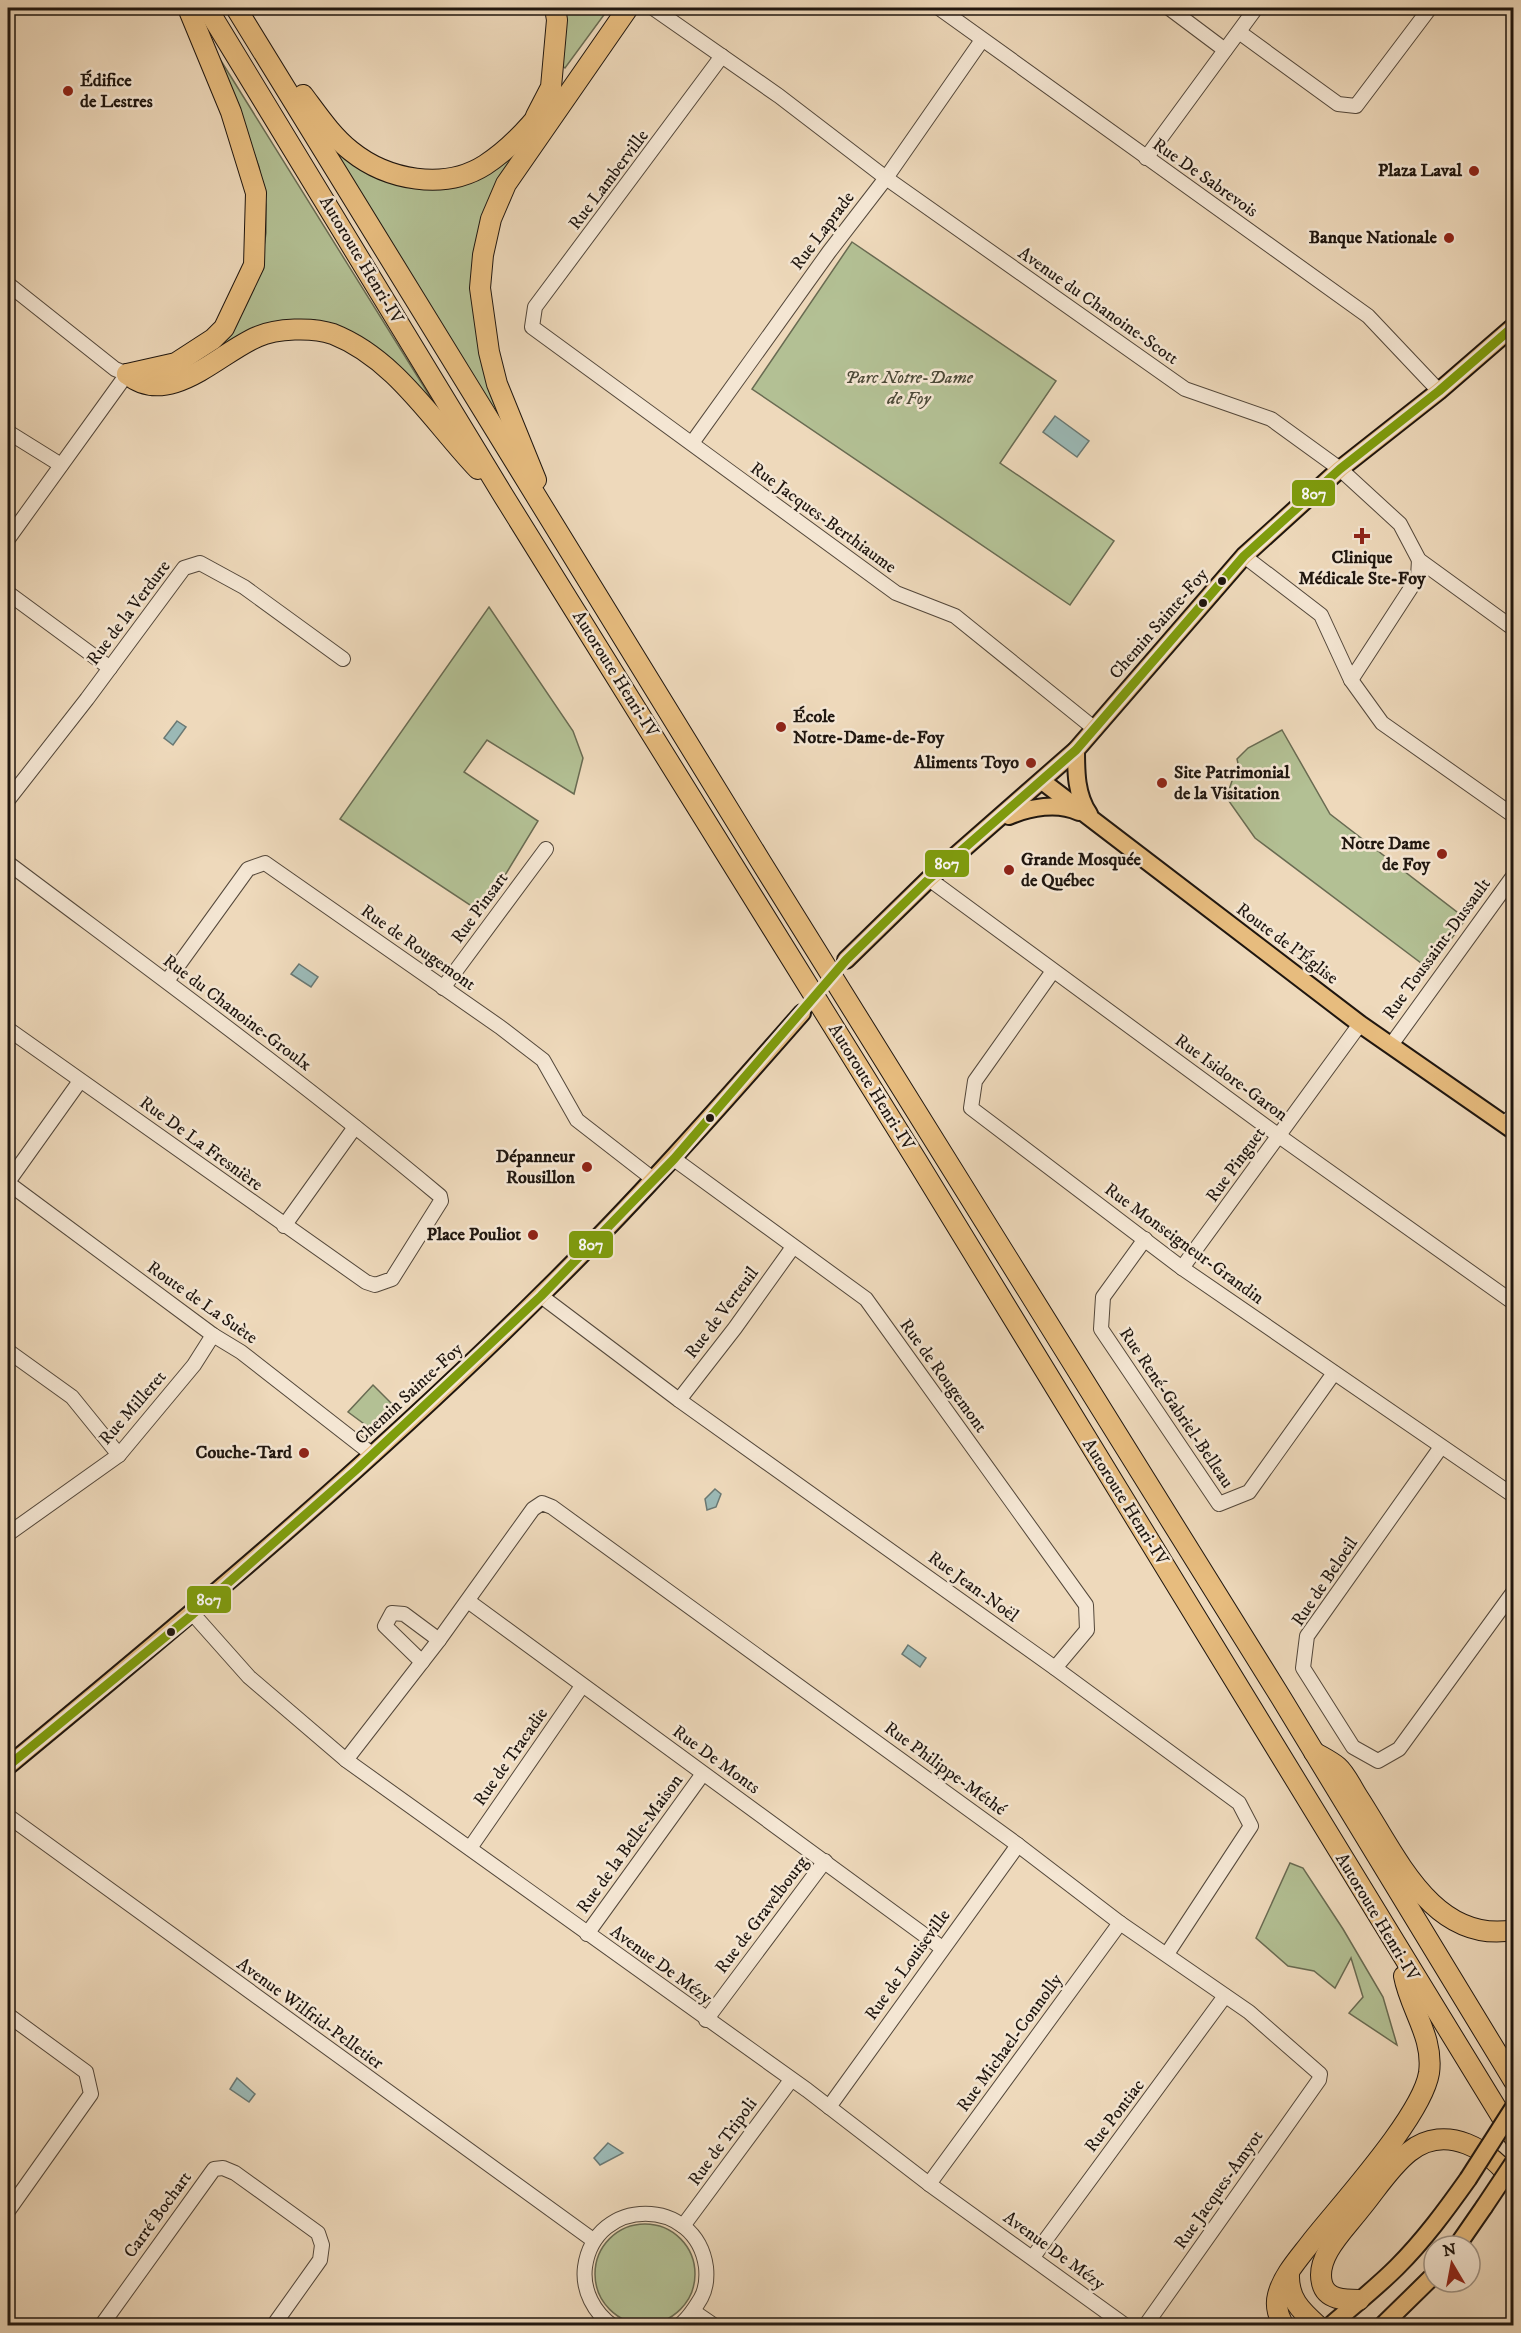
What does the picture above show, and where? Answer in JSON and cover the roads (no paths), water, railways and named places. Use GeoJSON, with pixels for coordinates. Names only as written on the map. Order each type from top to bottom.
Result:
{"type":"FeatureCollection","features":[{"type":"Feature","properties":{"kind":"highway"},"geometry":{"type":"LineString","coordinates":[[127,374],[176,363],[213,339],[224,328],[254,265],[256,193],[231,112],[188,8]]}},
{"type":"Feature","properties":{"kind":"highway","name":"Autoroute Henri-IV"},"geometry":{"type":"LineString","coordinates":[[207,8],[503,495],[917,1161],[1400,1956],[1514,2138]]}},
{"type":"Feature","properties":{"kind":"highway"},"geometry":{"type":"LineString","coordinates":[[532,124],[551,87],[557,20],[555,8]]}},
{"type":"Feature","properties":{"kind":"highway"},"geometry":{"type":"LineString","coordinates":[[238,10],[333,134],[366,162],[387,173],[430,180],[459,176],[484,166],[532,124],[627,8]]}},
{"type":"Feature","properties":{"kind":"highway"},"geometry":{"type":"LineString","coordinates":[[553,524],[497,384],[480,288],[483,255],[491,219],[506,184],[627,8]]}},
{"type":"Feature","properties":{"kind":"highway","name":"Autoroute Henri-IV"},"geometry":{"type":"LineString","coordinates":[[238,10],[1514,2081]]}},
{"type":"Feature","properties":{"kind":"highway"},"geometry":{"type":"LineString","coordinates":[[127,374],[135,381],[162,387],[179,382],[258,336],[286,329],[331,333],[361,349],[397,376],[450,440],[503,495]]}},
{"type":"Feature","properties":{"kind":"highway"},"geometry":{"type":"LineString","coordinates":[[1312,1751],[1339,1767],[1418,1889],[1436,1909],[1460,1924],[1478,1931],[1514,1930]]}},
{"type":"Feature","properties":{"kind":"highway"},"geometry":{"type":"LineString","coordinates":[[1284,2325],[1277,2308],[1278,2296],[1289,2274],[1408,2119],[1423,2092],[1429,2066],[1427,2039],[1406,1984],[1400,1956]]}},
{"type":"Feature","properties":{"kind":"highway"},"geometry":{"type":"LineString","coordinates":[[1359,2300],[1345,2300],[1327,2293],[1322,2285],[1321,2266],[1340,2235],[1409,2151],[1434,2141],[1454,2140],[1478,2147],[1494,2160],[1514,2183]]}},
{"type":"Feature","properties":{"kind":"highway"},"geometry":{"type":"LineString","coordinates":[[1289,2274],[1288,2286],[1296,2306],[1318,2325]]}},
{"type":"Feature","properties":{"kind":"main road","name":"Chemin Sainte-Foy"},"geometry":{"type":"LineString","coordinates":[[846,960],[929,879],[999,820],[1076,750],[1244,556],[1340,469],[1439,391],[1514,326]]}},
{"type":"Feature","properties":{"kind":"main road"},"geometry":{"type":"LineString","coordinates":[[1076,750],[1076,774],[1083,805],[1091,817]]}},
{"type":"Feature","properties":{"kind":"main road","name":"Route de l'Église"},"geometry":{"type":"LineString","coordinates":[[1042,781],[1360,1024],[1511,1123]]}},
{"type":"Feature","properties":{"kind":"main road"},"geometry":{"type":"LineString","coordinates":[[999,820],[1027,809],[1068,807],[1091,817]]}},
{"type":"Feature","properties":{"kind":"main road","name":"Chemin Sainte-Foy"},"geometry":{"type":"LineString","coordinates":[[10,1760],[193,1614],[373,1455],[541,1296],[674,1159],[802,1013]]}},
{"type":"Feature","properties":{"kind":"main road"},"geometry":{"type":"LineString","coordinates":[[1330,2325],[1412,2252],[1468,2179],[1514,2107]]}},
{"type":"Feature","properties":{"kind":"main road"},"geometry":{"type":"LineString","coordinates":[[1465,2234],[1514,2162]]}},
{"type":"Feature","properties":{"kind":"main road"},"geometry":{"type":"LineString","coordinates":[[1382,2325],[1422,2287]]}},
{"type":"Feature","properties":{"kind":"street","name":"Avenue du Chanoine-Scott"},"geometry":{"type":"LineString","coordinates":[[653,8],[722,56],[886,178],[1185,389],[1271,418],[1340,469],[1401,524],[1419,560],[1514,630]]}},
{"type":"Feature","properties":{"kind":"street","name":"Rue De Sabrevois"},"geometry":{"type":"LineString","coordinates":[[939,8],[1368,316],[1439,391]]}},
{"type":"Feature","properties":{"kind":"street"},"geometry":{"type":"LineString","coordinates":[[1169,8],[1225,50]]}},
{"type":"Feature","properties":{"kind":"street"},"geometry":{"type":"LineString","coordinates":[[1146,158],[1256,8]]}},
{"type":"Feature","properties":{"kind":"street"},"geometry":{"type":"LineString","coordinates":[[1239,32],[1338,104],[1356,106],[1430,8]]}},
{"type":"Feature","properties":{"kind":"street","name":"Rue Laprade"},"geometry":{"type":"LineString","coordinates":[[692,443],[829,252],[886,178],[982,40]]}},
{"type":"Feature","properties":{"kind":"street","name":"Rue Lamberville"},"geometry":{"type":"LineString","coordinates":[[532,327],[535,306],[722,56]]}},
{"type":"Feature","properties":{"kind":"street"},"geometry":{"type":"LineString","coordinates":[[8,284],[115,369],[127,374],[8,539]]}},
{"type":"Feature","properties":{"kind":"street","name":"Rue Jacques-Berthiaume"},"geometry":{"type":"LineString","coordinates":[[532,327],[896,593],[955,616],[1095,729]]}},
{"type":"Feature","properties":{"kind":"street"},"geometry":{"type":"LineString","coordinates":[[8,432],[61,465]]}},
{"type":"Feature","properties":{"kind":"street"},"geometry":{"type":"LineString","coordinates":[[1244,556],[1321,615],[1351,680],[1382,723],[1514,816]]}},
{"type":"Feature","properties":{"kind":"street"},"geometry":{"type":"LineString","coordinates":[[1351,680],[1418,577],[1419,560]]}},
{"type":"Feature","properties":{"kind":"street","name":"Rue de la Verdure"},"geometry":{"type":"LineString","coordinates":[[8,800],[184,568],[200,563],[244,587],[344,659]]}},
{"type":"Feature","properties":{"kind":"street"},"geometry":{"type":"LineString","coordinates":[[8,593],[110,668]]}},
{"type":"Feature","properties":{"kind":"street","name":"Rue Pinsart"},"geometry":{"type":"LineString","coordinates":[[443,988],[546,849]]}},
{"type":"Feature","properties":{"kind":"street","name":"Rue du Chanoine-Groulx"},"geometry":{"type":"LineString","coordinates":[[8,863],[167,981],[440,1196],[441,1201],[392,1279],[375,1285]]}},
{"type":"Feature","properties":{"kind":"street","name":"Rue de Rougemont"},"geometry":{"type":"LineString","coordinates":[[167,981],[248,869],[266,863],[500,1027],[543,1060],[577,1120],[653,1179]]}},
{"type":"Feature","properties":{"kind":"street","name":"Rue Toussaint-Dussault"},"geometry":{"type":"LineString","coordinates":[[1391,1045],[1514,875]]}},
{"type":"Feature","properties":{"kind":"street","name":"Rue Isidore-Garon"},"geometry":{"type":"LineString","coordinates":[[929,879],[1279,1136],[1514,1303]]}},
{"type":"Feature","properties":{"kind":"street","name":"Rue Monseigneur-Grandin"},"geometry":{"type":"LineString","coordinates":[[1053,971],[975,1080],[971,1108],[1182,1268],[1514,1496]]}},
{"type":"Feature","properties":{"kind":"street","name":"Rue Pinguet"},"geometry":{"type":"LineString","coordinates":[[1182,1268],[1360,1024]]}},
{"type":"Feature","properties":{"kind":"street","name":"Rue De La Fresnière"},"geometry":{"type":"LineString","coordinates":[[8,1029],[285,1226],[366,1282],[375,1285]]}},
{"type":"Feature","properties":{"kind":"street"},"geometry":{"type":"LineString","coordinates":[[8,1183],[80,1081]]}},
{"type":"Feature","properties":{"kind":"street"},"geometry":{"type":"LineString","coordinates":[[285,1226],[354,1127]]}},
{"type":"Feature","properties":{"kind":"street","name":"Rue de Rougemont"},"geometry":{"type":"LineString","coordinates":[[674,1159],[866,1299],[1086,1605],[1088,1630],[1055,1668]]}},
{"type":"Feature","properties":{"kind":"street","name":"Route de La Suète"},"geometry":{"type":"LineString","coordinates":[[8,1183],[213,1335],[241,1352],[373,1455]]}},
{"type":"Feature","properties":{"kind":"street","name":"Rue René-Gabriel-Belleau"},"geometry":{"type":"LineString","coordinates":[[1144,1239],[1102,1297],[1101,1329],[1219,1504],[1249,1492],[1334,1373]]}},
{"type":"Feature","properties":{"kind":"street","name":"Rue de Verteuil"},"geometry":{"type":"LineString","coordinates":[[679,1400],[735,1328],[793,1247]]}},
{"type":"Feature","properties":{"kind":"street","name":"Rue Jean-Noël"},"geometry":{"type":"LineString","coordinates":[[541,1296],[679,1400],[1055,1668],[1239,1803],[1251,1826],[1167,1954]]}},
{"type":"Feature","properties":{"kind":"street","name":"Rue Milleret"},"geometry":{"type":"LineString","coordinates":[[8,1534],[118,1455],[194,1365],[213,1335]]}},
{"type":"Feature","properties":{"kind":"street"},"geometry":{"type":"LineString","coordinates":[[8,1351],[72,1397],[118,1455]]}},
{"type":"Feature","properties":{"kind":"street","name":"Rue de Beloeil"},"geometry":{"type":"LineString","coordinates":[[1441,1448],[1307,1636],[1304,1668],[1353,1747],[1378,1761],[1399,1749],[1514,1591]]}},
{"type":"Feature","properties":{"kind":"street","name":"Rue Philippe-Méthé"},"geometry":{"type":"LineString","coordinates":[[468,1601],[533,1509],[542,1503],[552,1507],[1018,1845],[1120,1923],[1249,2012],[1320,2074]]}},
{"type":"Feature","properties":{"kind":"street"},"geometry":{"type":"LineString","coordinates":[[346,1760],[468,1601]]}},
{"type":"Feature","properties":{"kind":"street","name":"Rue De Monts"},"geometry":{"type":"LineString","coordinates":[[468,1601],[702,1775],[825,1861],[942,1948]]}},
{"type":"Feature","properties":{"kind":"street"},"geometry":{"type":"LineString","coordinates":[[422,1662],[385,1626],[392,1613],[404,1614],[439,1640]]}},
{"type":"Feature","properties":{"kind":"street","name":"Avenue De Mézy"},"geometry":{"type":"LineString","coordinates":[[193,1614],[249,1677],[346,1760],[829,2107],[929,2184],[1126,2325]]}},
{"type":"Feature","properties":{"kind":"street","name":"Rue de Tracadie"},"geometry":{"type":"LineString","coordinates":[[470,1848],[582,1686]]}},
{"type":"Feature","properties":{"kind":"street","name":"Rue de la Belle-Maison"},"geometry":{"type":"LineString","coordinates":[[587,1934],[702,1775]]}},
{"type":"Feature","properties":{"kind":"street","name":"Avenue Wilfrid-Pelletier"},"geometry":{"type":"LineString","coordinates":[[8,1816],[593,2240]]}},
{"type":"Feature","properties":{"kind":"street","name":"Rue de Louiseville"},"geometry":{"type":"LineString","coordinates":[[829,2107],[1018,1845]]}},
{"type":"Feature","properties":{"kind":"street","name":"Rue de Gravelbourg"},"geometry":{"type":"LineString","coordinates":[[706,2020],[825,1861]]}},
{"type":"Feature","properties":{"kind":"street","name":"Rue Michael-Connolly"},"geometry":{"type":"LineString","coordinates":[[929,2184],[1120,1923]]}},
{"type":"Feature","properties":{"kind":"street","name":"Rue Pontiac"},"geometry":{"type":"LineString","coordinates":[[1033,2257],[1225,1996]]}},
{"type":"Feature","properties":{"kind":"street"},"geometry":{"type":"LineString","coordinates":[[8,2015],[86,2072],[91,2094],[8,2211]]}},
{"type":"Feature","properties":{"kind":"street","name":"Rue Jacques-Amyot"},"geometry":{"type":"LineString","coordinates":[[1145,2325],[1319,2080],[1320,2074]]}},
{"type":"Feature","properties":{"kind":"street","name":"Rue de Tripoli"},"geometry":{"type":"LineString","coordinates":[[683,2226],[791,2080]]}},
{"type":"Feature","properties":{"kind":"street","name":"Carré Bochart"},"geometry":{"type":"LineString","coordinates":[[101,2325],[214,2169],[224,2168],[235,2173],[318,2233],[320,2239],[320,2260],[273,2325]]}},
{"type":"Feature","properties":{"kind":"street"},"geometry":{"type":"LineString","coordinates":[[611,2325],[597,2311],[588,2294],[584,2275],[587,2256],[593,2240],[609,2225],[627,2216],[646,2213],[683,2226],[700,2248],[707,2274],[704,2293],[693,2311],[678,2325]]}},
{"type":"Feature","properties":{"kind":"street"},"geometry":{"type":"LineString","coordinates":[[693,2311],[715,2325]]}},
{"type":"Feature","properties":{"kind":"water"},"geometry":{"type":"Polygon","coordinates":[[[1055,416],[1089,441],[1077,457],[1043,432],[1055,416]]]}},
{"type":"Feature","properties":{"kind":"water"},"geometry":{"type":"Polygon","coordinates":[[[177,721],[186,727],[173,745],[164,738],[177,721]]]}},
{"type":"Feature","properties":{"kind":"water"},"geometry":{"type":"Polygon","coordinates":[[[299,964],[318,977],[311,987],[291,974],[299,964]]]}},
{"type":"Feature","properties":{"kind":"water"},"geometry":{"type":"Polygon","coordinates":[[[715,1489],[721,1494],[716,1507],[707,1510],[705,1499],[715,1489]]]}},
{"type":"Feature","properties":{"kind":"water"},"geometry":{"type":"Polygon","coordinates":[[[908,1645],[926,1658],[920,1667],[902,1654],[908,1645]]]}},
{"type":"Feature","properties":{"kind":"water"},"geometry":{"type":"Polygon","coordinates":[[[237,2078],[255,2094],[249,2102],[230,2089],[237,2078]]]}},
{"type":"Feature","properties":{"kind":"water"},"geometry":{"type":"Polygon","coordinates":[[[608,2143],[623,2153],[600,2165],[594,2158],[608,2143]]]}},
{"type":"Feature","properties":{"kind":"place","name":"Édifice de Lestres"},"geometry":{"type":"Point","coordinates":[68,91]}},
{"type":"Feature","properties":{"kind":"place","name":"Plaza Laval"},"geometry":{"type":"Point","coordinates":[1474,171]}},
{"type":"Feature","properties":{"kind":"place","name":"Banque Nationale"},"geometry":{"type":"Point","coordinates":[1449,238]}},
{"type":"Feature","properties":{"kind":"place","name":"Clinique Médicale Ste-Foy"},"geometry":{"type":"Point","coordinates":[1362,536]}},
{"type":"Feature","properties":{"kind":"place","name":"École Notre-Dame-de-Foy"},"geometry":{"type":"Point","coordinates":[781,727]}},
{"type":"Feature","properties":{"kind":"place","name":"Aliments Toyo"},"geometry":{"type":"Point","coordinates":[1031,763]}},
{"type":"Feature","properties":{"kind":"place","name":"Site Patrimonial de la Visitation"},"geometry":{"type":"Point","coordinates":[1162,783]}},
{"type":"Feature","properties":{"kind":"place","name":"Notre Dame de Foy"},"geometry":{"type":"Point","coordinates":[1442,854]}},
{"type":"Feature","properties":{"kind":"place","name":"Grande Mosquée de Québec"},"geometry":{"type":"Point","coordinates":[1009,870]}},
{"type":"Feature","properties":{"kind":"place","name":"Dépanneur Rousillon"},"geometry":{"type":"Point","coordinates":[587,1167]}},
{"type":"Feature","properties":{"kind":"place","name":"Place Pouliot"},"geometry":{"type":"Point","coordinates":[533,1235]}},
{"type":"Feature","properties":{"kind":"place","name":"Couche-Tard"},"geometry":{"type":"Point","coordinates":[304,1453]}},
{"type":"Feature","properties":{"kind":"park label","name":"Parc Notre-Dame de Foy"},"geometry":{"type":"Point","coordinates":[909,388]}}]}
